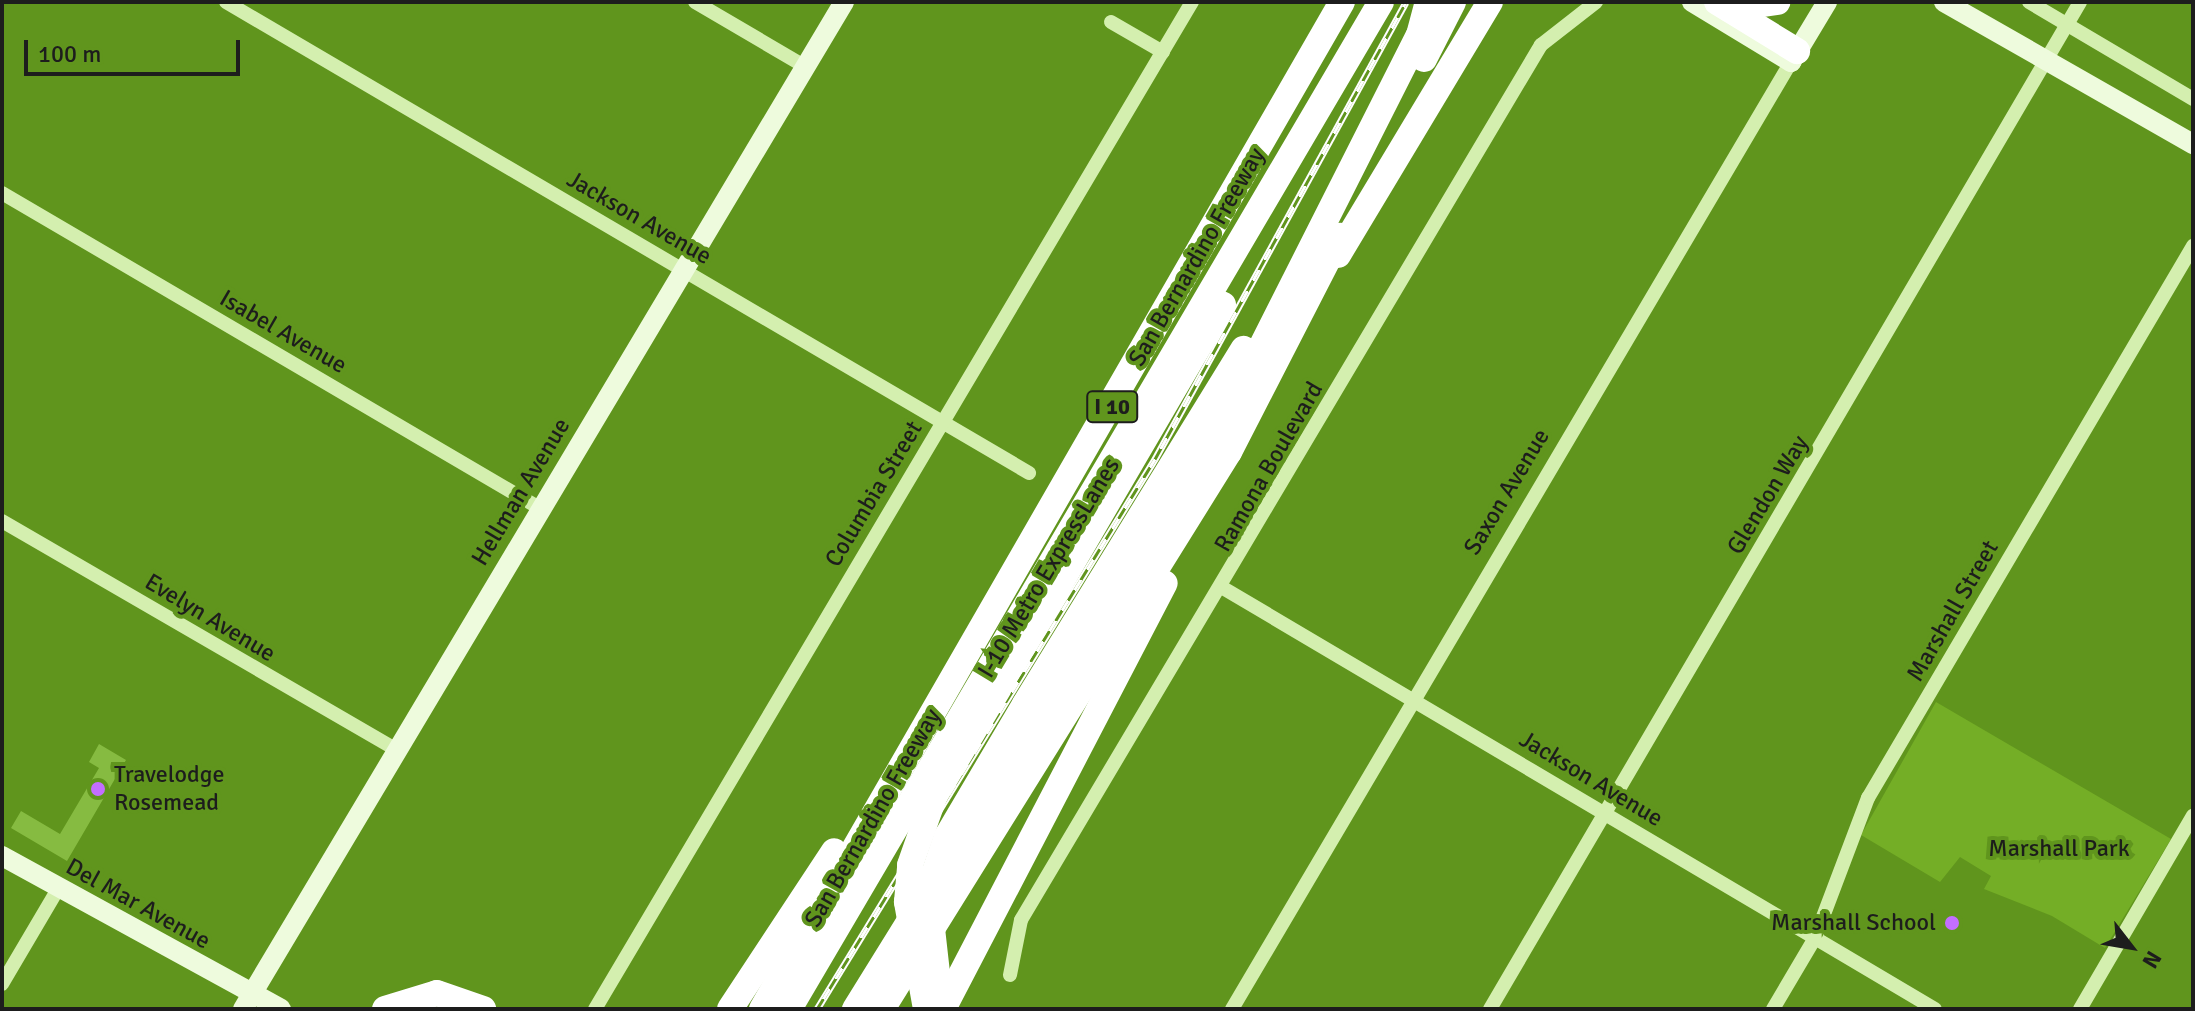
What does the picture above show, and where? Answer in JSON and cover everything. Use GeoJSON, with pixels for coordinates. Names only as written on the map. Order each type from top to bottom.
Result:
{"type":"FeatureCollection","features":[{"type":"Feature","properties":{"kind":"highway","name":"San Bernardino Freeway"},"geometry":{"type":"LineString","coordinates":[[762,1009],[1342,2]]}},
{"type":"Feature","properties":{"kind":"highway"},"geometry":{"type":"LineString","coordinates":[[926,1009],[907,902],[910,865],[934,797],[1192,363],[1383,2]]}},
{"type":"Feature","properties":{"kind":"highway","name":"I-10 Metro ExpressLanes"},"geometry":{"type":"LineString","coordinates":[[789,1009],[1383,2]]}},
{"type":"Feature","properties":{"kind":"highway"},"geometry":{"type":"LineString","coordinates":[[944,1009],[932,941],[934,874],[947,836],[1242,351],[1428,2]]}},
{"type":"Feature","properties":{"kind":"highway"},"geometry":{"type":"LineString","coordinates":[[855,1009],[1241,387],[1419,35],[1428,2]]}},
{"type":"Feature","properties":{"kind":"highway"},"geometry":{"type":"LineString","coordinates":[[944,1009],[1229,452],[1311,299],[1453,2]]}},
{"type":"Feature","properties":{"kind":"highway"},"geometry":{"type":"LineString","coordinates":[[1311,299],[1490,2]]}},
{"type":"Feature","properties":{"kind":"highway"},"geometry":{"type":"LineString","coordinates":[[1723,6],[1777,2]]}},
{"type":"Feature","properties":{"kind":"highway"},"geometry":{"type":"LineString","coordinates":[[1723,6],[1794,57]]}},
{"type":"Feature","properties":{"kind":"highway"},"geometry":{"type":"LineString","coordinates":[[882,1009],[1229,452]]}},
{"type":"Feature","properties":{"kind":"highway"},"geometry":{"type":"LineString","coordinates":[[730,1009],[839,844],[877,810]]}},
{"type":"Feature","properties":{"kind":"highway"},"geometry":{"type":"LineString","coordinates":[[385,1009],[437,993],[483,1009]]}},
{"type":"Feature","properties":{"kind":"highway"},"geometry":{"type":"LineString","coordinates":[[440,1009],[447,1009]]}},
{"type":"Feature","properties":{"kind":"street","name":"Jackson Avenue"},"geometry":{"type":"LineString","coordinates":[[226,2],[1029,473]]}},
{"type":"Feature","properties":{"kind":"street"},"geometry":{"type":"LineString","coordinates":[[695,2],[806,67]]}},
{"type":"Feature","properties":{"kind":"street","name":"Hellman Avenue"},"geometry":{"type":"LineString","coordinates":[[251,1005],[541,509],[844,2]]}},
{"type":"Feature","properties":{"kind":"street","name":"Columbia Street"},"geometry":{"type":"LineString","coordinates":[[595,1009],[1192,2]]}},
{"type":"Feature","properties":{"kind":"street","name":"Ramona Boulevard"},"geometry":{"type":"LineString","coordinates":[[1010,975],[1021,920],[1223,588],[1541,45],[1596,2]]}},
{"type":"Feature","properties":{"kind":"street"},"geometry":{"type":"LineString","coordinates":[[1692,2],[1794,57]]}},
{"type":"Feature","properties":{"kind":"street","name":"Saxon Avenue"},"geometry":{"type":"LineString","coordinates":[[1232,1009],[1827,2]]}},
{"type":"Feature","properties":{"kind":"street"},"geometry":{"type":"LineString","coordinates":[[1944,2],[1962,6],[2193,144]]}},
{"type":"Feature","properties":{"kind":"street"},"geometry":{"type":"LineString","coordinates":[[2029,2],[2193,99]]}},
{"type":"Feature","properties":{"kind":"street","name":"Glendon Way"},"geometry":{"type":"LineString","coordinates":[[1490,1009],[2051,59],[2080,2]]}},
{"type":"Feature","properties":{"kind":"street"},"geometry":{"type":"LineString","coordinates":[[1111,22],[1163,52]]}},
{"type":"Feature","properties":{"kind":"street","name":"Isabel Avenue"},"geometry":{"type":"LineString","coordinates":[[2,193],[541,509]]}},
{"type":"Feature","properties":{"kind":"street","name":"Marshall Street"},"geometry":{"type":"LineString","coordinates":[[1773,1009],[1815,938],[1868,798],[2193,246]]}},
{"type":"Feature","properties":{"kind":"street","name":"Evelyn Avenue"},"geometry":{"type":"LineString","coordinates":[[2,521],[398,751]]}},
{"type":"Feature","properties":{"kind":"street","name":"Jackson Avenue"},"geometry":{"type":"LineString","coordinates":[[1223,588],[1935,1009]]}},
{"type":"Feature","properties":{"kind":"street"},"geometry":{"type":"LineString","coordinates":[[2080,1009],[2193,816]]}},
{"type":"Feature","properties":{"kind":"street","name":"Del Mar Avenue"},"geometry":{"type":"LineString","coordinates":[[2,856],[251,1005],[281,1009]]}},
{"type":"Feature","properties":{"kind":"street"},"geometry":{"type":"LineString","coordinates":[[2,984],[58,889]]}},
{"type":"Feature","properties":{"kind":"green space","name":"Marshall Park"},"geometry":{"type":"Polygon","coordinates":[[[1936,702],[2171,839],[2105,948],[2052,916],[1984,889],[1991,876],[1960,857],[1940,882],[1861,835],[1936,702]]]}},
{"type":"Feature","properties":{"kind":"building","name":"Travelodge Rosemead"},"geometry":{"type":"Polygon","coordinates":[[[99,744],[126,760],[67,861],[11,828],[21,811],[60,834],[99,768],[89,762],[99,744]]]}},
{"type":"Feature","properties":{"kind":"railway"},"geometry":{"type":"LineString","coordinates":[[817,1009],[1155,459],[1406,2]]}},
{"type":"Feature","properties":{"kind":"place","name":"Travelodge Rosemead"},"geometry":{"type":"Point","coordinates":[98,789]}},
{"type":"Feature","properties":{"kind":"place","name":"Marshall School"},"geometry":{"type":"Point","coordinates":[1952,923]}}]}
